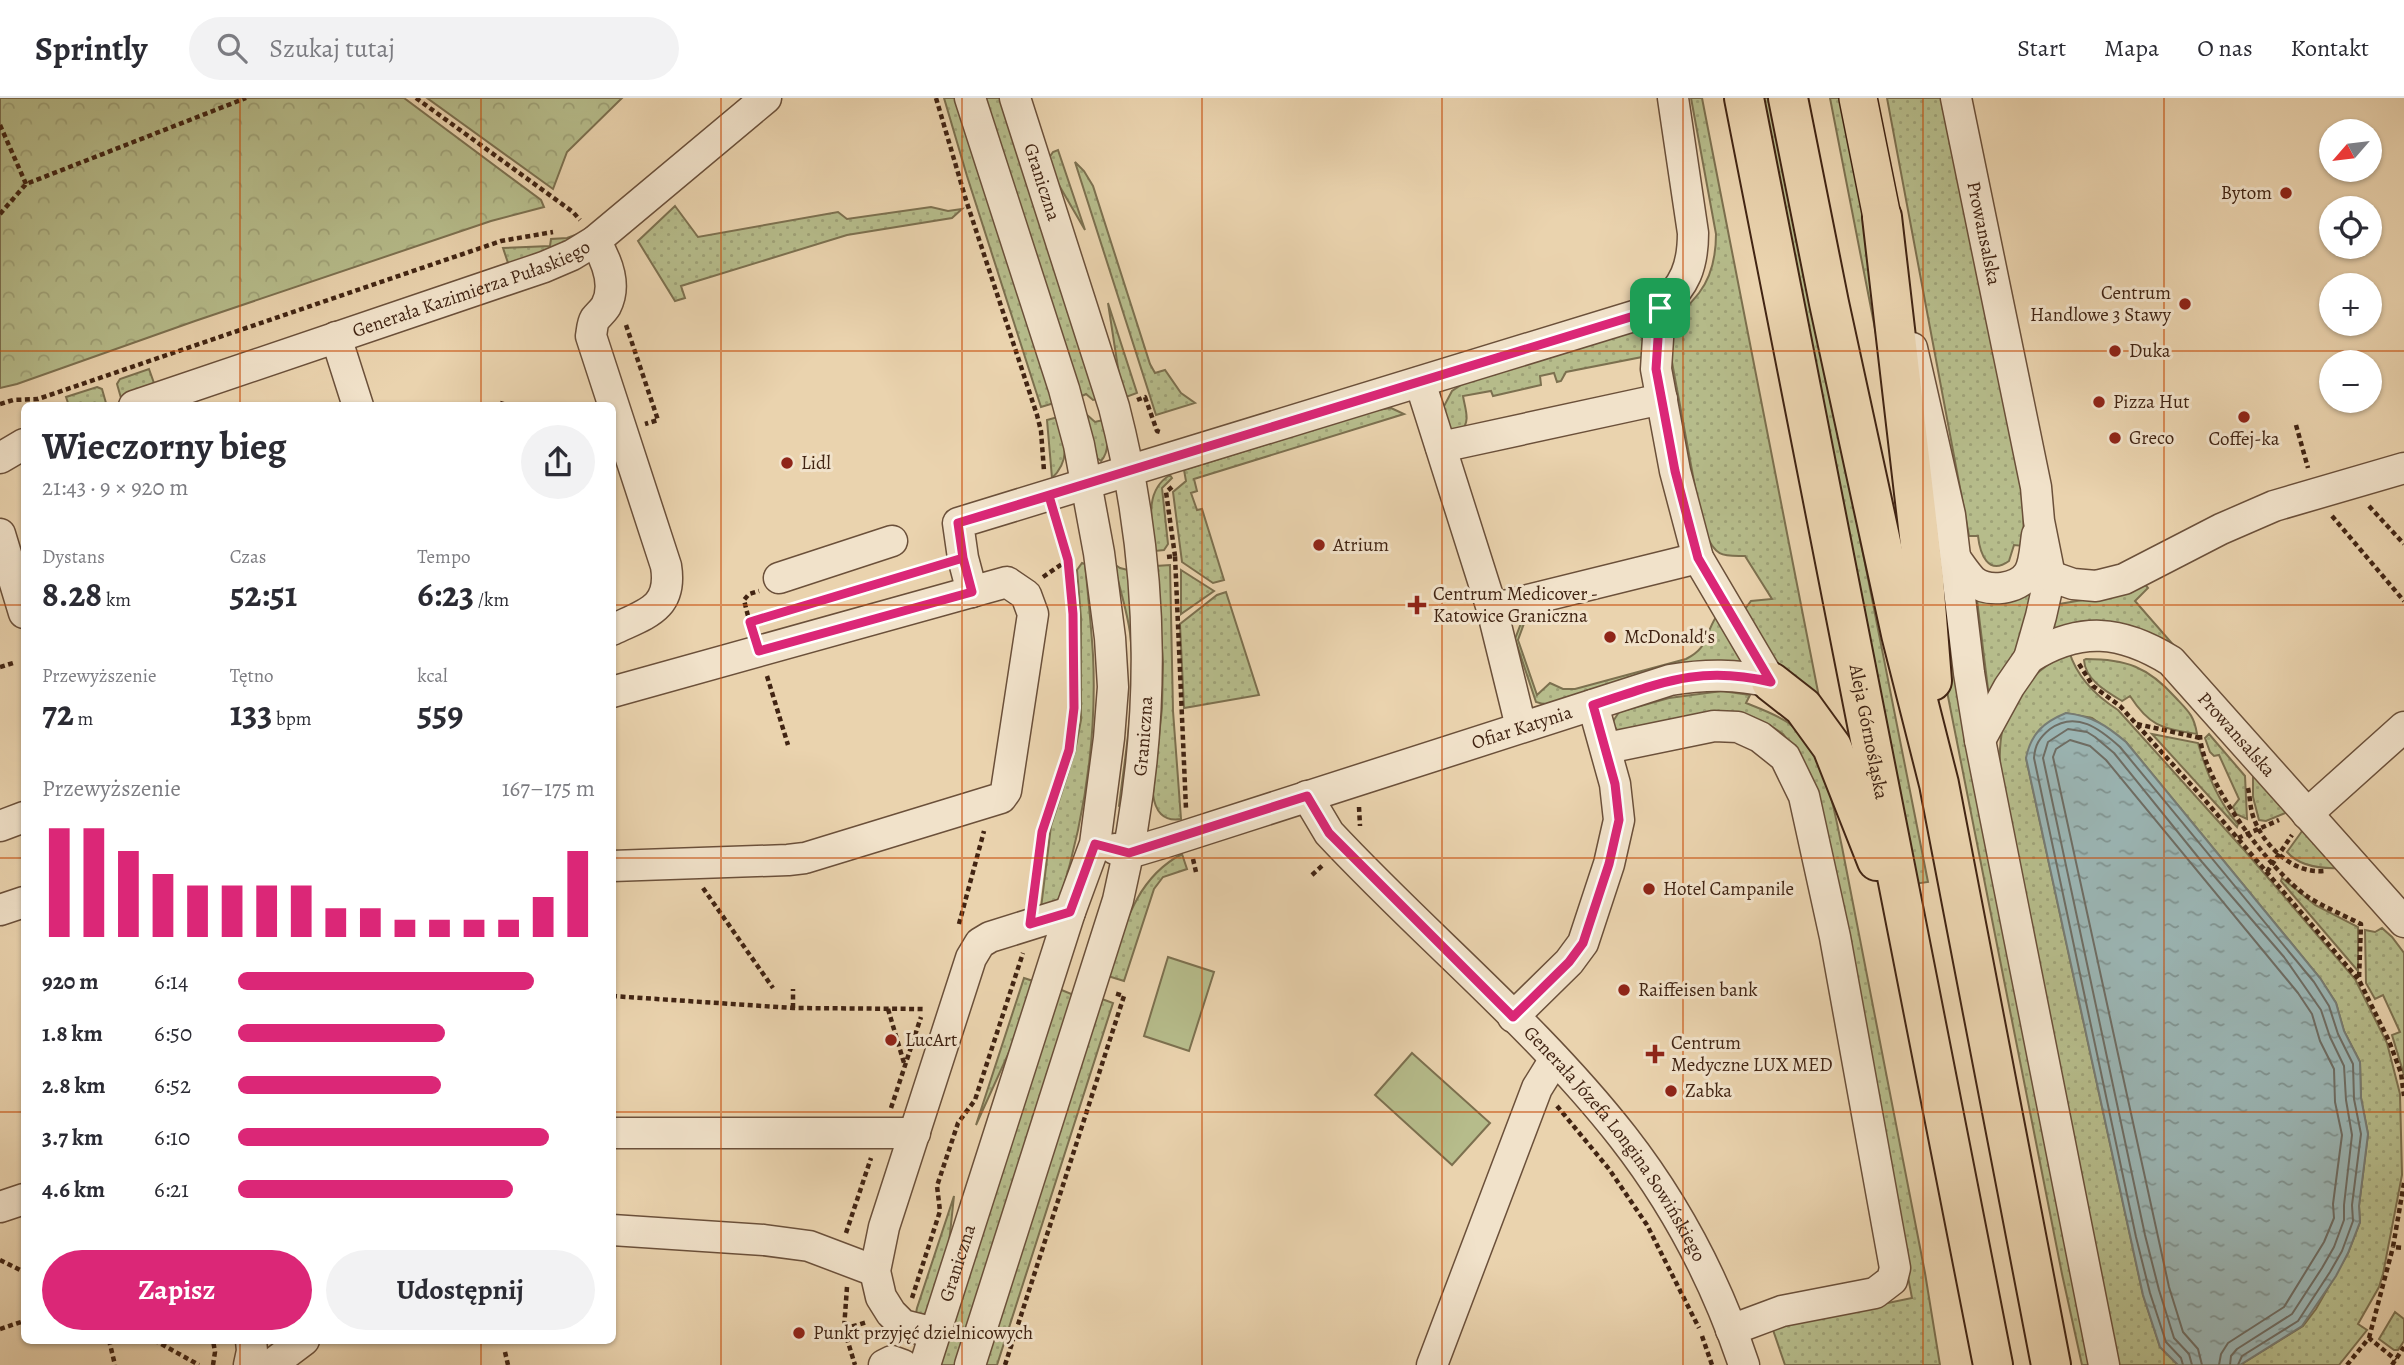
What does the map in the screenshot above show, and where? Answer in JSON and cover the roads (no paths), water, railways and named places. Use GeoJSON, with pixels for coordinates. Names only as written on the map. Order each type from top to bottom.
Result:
{"type":"FeatureCollection","features":[{"type":"Feature","properties":{"kind":"highway","name":"Aleja Górnośląska"},"geometry":{"type":"LineString","coordinates":[[1744,98],[1993,1365]]}},
{"type":"Feature","properties":{"kind":"highway"},"geometry":{"type":"LineString","coordinates":[[1788,98],[1829,303],[1901,634],[1939,784],[2051,1365]]}},
{"type":"Feature","properties":{"kind":"highway"},"geometry":{"type":"LineString","coordinates":[[1882,217],[1924,579],[1939,784]]}},
{"type":"Feature","properties":{"kind":"highway"},"geometry":{"type":"LineString","coordinates":[[1771,682],[1803,707],[1832,747],[1913,952]]}},
{"type":"Feature","properties":{"kind":"main road"},"geometry":{"type":"LineString","coordinates":[[1858,98],[1882,217]]}},
{"type":"Feature","properties":{"kind":"street","name":"Generała Kazimierza Pułaskiego"},"geometry":{"type":"LineString","coordinates":[[156,402],[572,255],[589,232],[766,98]]}},
{"type":"Feature","properties":{"kind":"street","name":"Graniczna"},"geometry":{"type":"LineString","coordinates":[[925,1365],[1070,912],[1095,844],[1109,738],[1112,687],[1110,638],[1087,484],[1069,406],[970,98]]}},
{"type":"Feature","properties":{"kind":"street","name":"Graniczna"},"geometry":{"type":"LineString","coordinates":[[970,1365],[1118,900],[1129,853],[1144,752],[1148,663],[1142,559],[1129,471],[1114,407],[1015,98]]}},
{"type":"Feature","properties":{"kind":"street"},"geometry":{"type":"LineString","coordinates":[[972,592],[958,523],[1185,456],[1660,308],[1677,293],[1693,251],[1693,233],[1673,98]]}},
{"type":"Feature","properties":{"kind":"street","name":"Prowansalska"},"geometry":{"type":"LineString","coordinates":[[1956,98],[2036,487],[2039,521],[2050,576]]}},
{"type":"Feature","properties":{"kind":"street"},"geometry":{"type":"LineString","coordinates":[[1882,217],[1950,515],[1980,740],[2104,1365]]}},
{"type":"Feature","properties":{"kind":"street"},"geometry":{"type":"LineString","coordinates":[[589,232],[603,254],[610,279],[605,307],[594,320],[591,336],[612,402]]}},
{"type":"Feature","properties":{"kind":"street"},"geometry":{"type":"LineString","coordinates":[[1660,308],[1656,369],[1675,471],[1698,558],[1771,682]]}},
{"type":"Feature","properties":{"kind":"street"},"geometry":{"type":"LineString","coordinates":[[336,337],[357,402]]}},
{"type":"Feature","properties":{"kind":"street"},"geometry":{"type":"LineString","coordinates":[[1420,382],[1492,609],[1521,727]]}},
{"type":"Feature","properties":{"kind":"street"},"geometry":{"type":"LineString","coordinates":[[1441,447],[1662,399]]}},
{"type":"Feature","properties":{"kind":"street"},"geometry":{"type":"LineString","coordinates":[[616,413],[666,566],[668,582],[665,597],[655,609],[616,629]]}},
{"type":"Feature","properties":{"kind":"street"},"geometry":{"type":"LineString","coordinates":[[1980,740],[2009,687],[2029,658],[2050,576],[2073,584],[2096,586],[2124,579],[2221,529],[2274,506],[2404,468]]}},
{"type":"Feature","properties":{"kind":"street"},"geometry":{"type":"LineString","coordinates":[[1956,559],[1973,581],[1984,588],[1997,589],[2021,582],[2029,574],[2034,560],[2039,521]]}},
{"type":"Feature","properties":{"kind":"street"},"geometry":{"type":"LineString","coordinates":[[0,534],[21,602]]}},
{"type":"Feature","properties":{"kind":"street"},"geometry":{"type":"LineString","coordinates":[[772,584],[892,541]]}},
{"type":"Feature","properties":{"kind":"street"},"geometry":{"type":"LineString","coordinates":[[1492,609],[1698,558]]}},
{"type":"Feature","properties":{"kind":"street"},"geometry":{"type":"LineString","coordinates":[[616,691],[1007,583],[1027,595],[1033,614],[1006,791],[1000,798],[805,858],[616,866]]}},
{"type":"Feature","properties":{"kind":"street","name":"Prowansalska"},"geometry":{"type":"LineString","coordinates":[[2029,658],[2046,647],[2070,638],[2109,636],[2145,645],[2171,661],[2404,922]]}},
{"type":"Feature","properties":{"kind":"street","name":"Ofiar Katynia"},"geometry":{"type":"LineString","coordinates":[[1129,853],[1670,680],[1707,674],[1742,676],[1771,682]]}},
{"type":"Feature","properties":{"kind":"street"},"geometry":{"type":"LineString","coordinates":[[1513,1017],[1569,962],[1583,943],[1609,864],[1619,820],[1607,748],[1593,705]]}},
{"type":"Feature","properties":{"kind":"street"},"geometry":{"type":"LineString","coordinates":[[1607,748],[1714,726],[1738,727],[1760,737],[1785,757],[1804,796],[1835,937],[1895,1268],[1892,1280],[1875,1293],[1782,1311],[1731,1330]]}},
{"type":"Feature","properties":{"kind":"street"},"geometry":{"type":"LineString","coordinates":[[2305,811],[2404,727]]}},
{"type":"Feature","properties":{"kind":"street","name":"Generała Józefa Longina Sowińskiego"},"geometry":{"type":"LineString","coordinates":[[1307,796],[1329,833],[1555,1059],[1623,1138],[1670,1205],[1704,1268],[1744,1365]]}},
{"type":"Feature","properties":{"kind":"street"},"geometry":{"type":"LineString","coordinates":[[0,826],[21,818]]}},
{"type":"Feature","properties":{"kind":"street"},"geometry":{"type":"LineString","coordinates":[[1095,844],[1129,853]]}},
{"type":"Feature","properties":{"kind":"street"},"geometry":{"type":"LineString","coordinates":[[0,910],[21,903]]}},
{"type":"Feature","properties":{"kind":"street"},"geometry":{"type":"LineString","coordinates":[[862,1266],[884,1227],[971,958],[980,943],[990,937],[1070,912]]}},
{"type":"Feature","properties":{"kind":"street"},"geometry":{"type":"LineString","coordinates":[[1432,1365],[1537,1088],[1555,1059]]}},
{"type":"Feature","properties":{"kind":"street"},"geometry":{"type":"LineString","coordinates":[[616,1133],[915,1133]]}},
{"type":"Feature","properties":{"kind":"street"},"geometry":{"type":"LineString","coordinates":[[0,1207],[21,1200]]}},
{"type":"Feature","properties":{"kind":"street"},"geometry":{"type":"LineString","coordinates":[[616,1230],[764,1240],[809,1246],[862,1266],[891,1313],[903,1325],[935,1333]]}},
{"type":"Feature","properties":{"kind":"street"},"geometry":{"type":"LineString","coordinates":[[249,1365],[251,1344]]}},
{"type":"Feature","properties":{"kind":"street"},"geometry":{"type":"LineString","coordinates":[[271,1365],[299,1344]]}},
{"type":"Feature","properties":{"kind":"street"},"geometry":{"type":"LineString","coordinates":[[884,1365],[891,1361],[903,1365]]}},
{"type":"Feature","properties":{"kind":"water"},"geometry":{"type":"Polygon","coordinates":[[[2066,713],[2098,722],[2126,742],[2320,978],[2336,1003],[2344,1031],[2360,1062],[2361,1098],[2368,1134],[2359,1206],[2360,1222],[2348,1253],[2336,1276],[2302,1326],[2240,1365],[2178,1365],[2160,1347],[2143,1295],[2026,758],[2035,735],[2051,720],[2066,713]]]}},
{"type":"Feature","properties":{"kind":"place","name":"Bytom"},"geometry":{"type":"Point","coordinates":[2286,193]}},
{"type":"Feature","properties":{"kind":"place","name":"Centrum Handlowe 3 Stawy"},"geometry":{"type":"Point","coordinates":[2185,304]}},
{"type":"Feature","properties":{"kind":"place","name":"Duka"},"geometry":{"type":"Point","coordinates":[2115,351]}},
{"type":"Feature","properties":{"kind":"place","name":"Pizza Hut"},"geometry":{"type":"Point","coordinates":[2099,402]}},
{"type":"Feature","properties":{"kind":"place","name":"Coffej-ka"},"geometry":{"type":"Point","coordinates":[2244,417]}},
{"type":"Feature","properties":{"kind":"place","name":"Greco"},"geometry":{"type":"Point","coordinates":[2115,438]}},
{"type":"Feature","properties":{"kind":"place","name":"Lidl"},"geometry":{"type":"Point","coordinates":[787,463]}},
{"type":"Feature","properties":{"kind":"place","name":"Atrium"},"geometry":{"type":"Point","coordinates":[1319,545]}},
{"type":"Feature","properties":{"kind":"place","name":"Centrum Medicover - Katowice Graniczna"},"geometry":{"type":"Point","coordinates":[1417,605]}},
{"type":"Feature","properties":{"kind":"place","name":"McDonald's"},"geometry":{"type":"Point","coordinates":[1610,637]}},
{"type":"Feature","properties":{"kind":"place","name":"Hotel Campanile"},"geometry":{"type":"Point","coordinates":[1649,889]}},
{"type":"Feature","properties":{"kind":"place","name":"Raiffeisen bank"},"geometry":{"type":"Point","coordinates":[1624,990]}},
{"type":"Feature","properties":{"kind":"place","name":"LucArt"},"geometry":{"type":"Point","coordinates":[891,1040]}},
{"type":"Feature","properties":{"kind":"place","name":"Centrum Medyczne LUX MED"},"geometry":{"type":"Point","coordinates":[1655,1054]}},
{"type":"Feature","properties":{"kind":"place","name":"Zabka"},"geometry":{"type":"Point","coordinates":[1671,1091]}},
{"type":"Feature","properties":{"kind":"place","name":"Punkt przyjęć dzielnicowych"},"geometry":{"type":"Point","coordinates":[799,1333]}}]}
